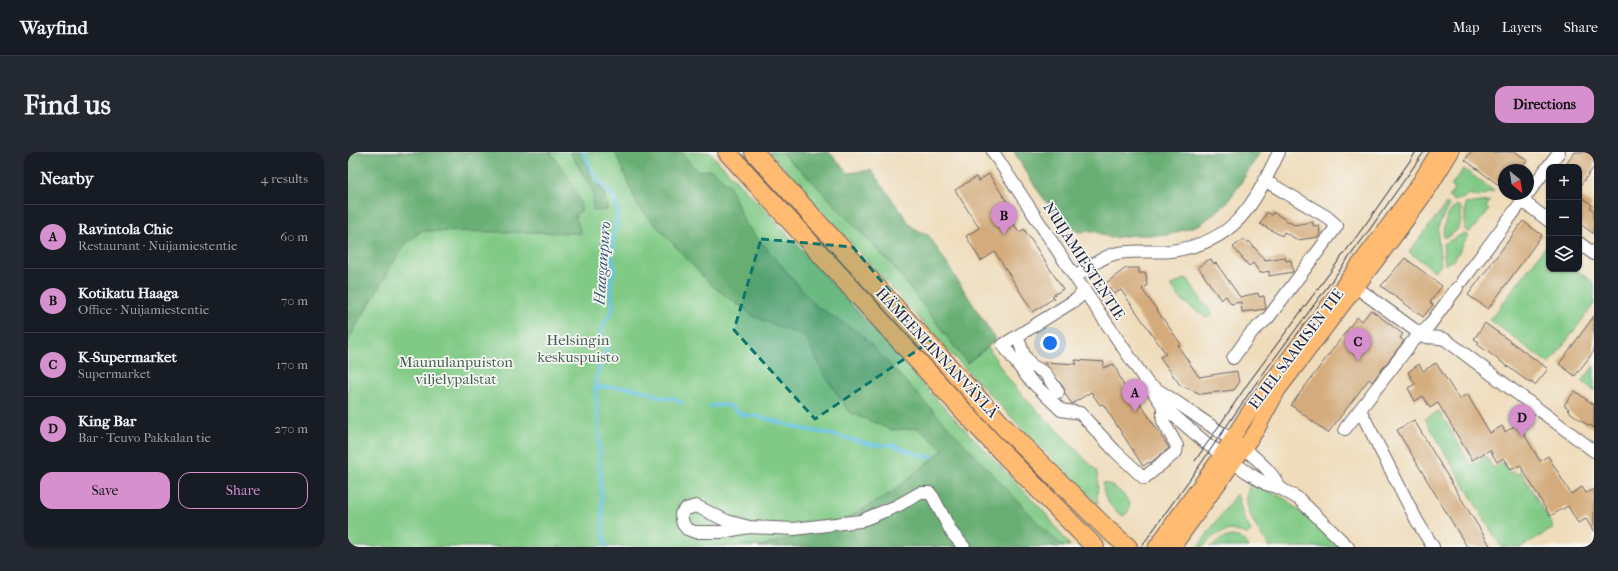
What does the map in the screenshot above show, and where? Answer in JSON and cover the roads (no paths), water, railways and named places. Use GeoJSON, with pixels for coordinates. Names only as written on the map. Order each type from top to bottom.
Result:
{"type":"FeatureCollection","features":[{"type":"Feature","properties":{"kind":"highway","name":"HÄMEENLINNANVÄYLÄ"},"geometry":{"type":"LineString","coordinates":[[727,152],[990,440],[1095,547]]}},
{"type":"Feature","properties":{"kind":"highway","name":"HÄMEENLINNANVÄYLÄ"},"geometry":{"type":"LineString","coordinates":[[754,152],[1004,427],[1128,547]]}},
{"type":"Feature","properties":{"kind":"main road","name":"ELIEL SAARISEN TIE"},"geometry":{"type":"LineString","coordinates":[[1173,547],[1235,463],[1262,422],[1278,390],[1352,284],[1420,182],[1438,152]]}},
{"type":"Feature","properties":{"kind":"main road","name":"ELIEL SAARISEN TIE"},"geometry":{"type":"LineString","coordinates":[[1156,547],[1260,396],[1429,188],[1451,152]]}},
{"type":"Feature","properties":{"kind":"street","name":"NUIJAMIESTENTIE"},"geometry":{"type":"LineString","coordinates":[[993,152],[1084,291],[1163,406],[1195,434],[1235,463],[1266,484],[1280,488],[1299,499],[1348,547]]}},
{"type":"Feature","properties":{"kind":"street"},"geometry":{"type":"LineString","coordinates":[[1075,277],[1113,254],[1170,251],[1207,242],[1222,234],[1245,213],[1279,152]]}},
{"type":"Feature","properties":{"kind":"street"},"geometry":{"type":"LineString","coordinates":[[1345,429],[1398,367],[1412,342],[1428,327],[1559,152]]}},
{"type":"Feature","properties":{"kind":"street"},"geometry":{"type":"LineString","coordinates":[[1233,358],[1251,333],[1268,318],[1336,226],[1327,217],[1264,180]]}},
{"type":"Feature","properties":{"kind":"street"},"geometry":{"type":"LineString","coordinates":[[1523,201],[1546,219]]}},
{"type":"Feature","properties":{"kind":"street"},"geometry":{"type":"LineString","coordinates":[[1582,245],[1594,254]]}},
{"type":"Feature","properties":{"kind":"street"},"geometry":{"type":"LineString","coordinates":[[1352,284],[1426,338],[1440,337],[1446,340],[1594,451]]}},
{"type":"Feature","properties":{"kind":"street"},"geometry":{"type":"LineString","coordinates":[[1084,291],[1077,299],[1003,345],[1028,378],[1061,410],[1080,413],[1115,451],[1144,478],[1176,452],[1177,446],[1163,421],[1163,406]]}},
{"type":"Feature","properties":{"kind":"street"},"geometry":{"type":"LineString","coordinates":[[1017,336],[1019,346],[1031,365],[1045,373],[1058,392]]}},
{"type":"Feature","properties":{"kind":"street","name":"NUIJAMIESTENTIE"},"geometry":{"type":"LineString","coordinates":[[1150,386],[1169,396],[1244,449],[1274,475],[1280,488]]}},
{"type":"Feature","properties":{"kind":"street"},"geometry":{"type":"LineString","coordinates":[[1360,410],[1417,521],[1433,547]]}},
{"type":"Feature","properties":{"kind":"street"},"geometry":{"type":"LineString","coordinates":[[749,527],[727,521],[696,506],[686,508],[681,514],[683,524],[687,529],[694,532],[721,532],[749,527],[794,529],[860,521],[878,515],[920,493],[926,492],[933,497],[952,533],[964,547]]}},
{"type":"Feature","properties":{"kind":"waterway","name":"Haaganpuro"},"geometry":{"type":"LineString","coordinates":[[583,152],[596,178],[613,196],[618,210],[613,238],[612,259],[615,267],[611,283],[613,309],[600,332],[606,341],[607,350],[597,374],[595,388],[598,415],[603,530],[606,547]]}},
{"type":"Feature","properties":{"kind":"waterway"},"geometry":{"type":"LineString","coordinates":[[595,388],[614,387],[645,391],[663,397],[675,398],[678,402],[683,403]]}},
{"type":"Feature","properties":{"kind":"waterway"},"geometry":{"type":"LineString","coordinates":[[709,406],[730,406],[742,415],[757,416],[799,428],[874,445],[893,445],[924,457],[933,456]]}},
{"type":"Feature","properties":{"kind":"tram line"},"geometry":{"type":"LineString","coordinates":[[1195,461],[1249,382],[1365,225],[1416,152]]}},
{"type":"Feature","properties":{"kind":"tram line"},"geometry":{"type":"LineString","coordinates":[[1141,547],[1254,386],[1370,229],[1424,152]]}},
{"type":"Feature","properties":{"kind":"place","name":"Kotikatu Haaga"},"geometry":{"type":"Point","coordinates":[1004,235]}},
{"type":"Feature","properties":{"kind":"place","name":"K-Supermarket"},"geometry":{"type":"Point","coordinates":[1358,361]}},
{"type":"Feature","properties":{"kind":"place","name":"Ravintola Chic"},"geometry":{"type":"Point","coordinates":[1135,412]}},
{"type":"Feature","properties":{"kind":"place","name":"King Bar"},"geometry":{"type":"Point","coordinates":[1522,437]}},
{"type":"Feature","properties":{"kind":"park label","name":"Helsingin keskuspuisto"},"geometry":{"type":"Point","coordinates":[578,348]}},
{"type":"Feature","properties":{"kind":"park label","name":"Maunulanpuiston viljelypalstat"},"geometry":{"type":"Point","coordinates":[456,370]}}]}
